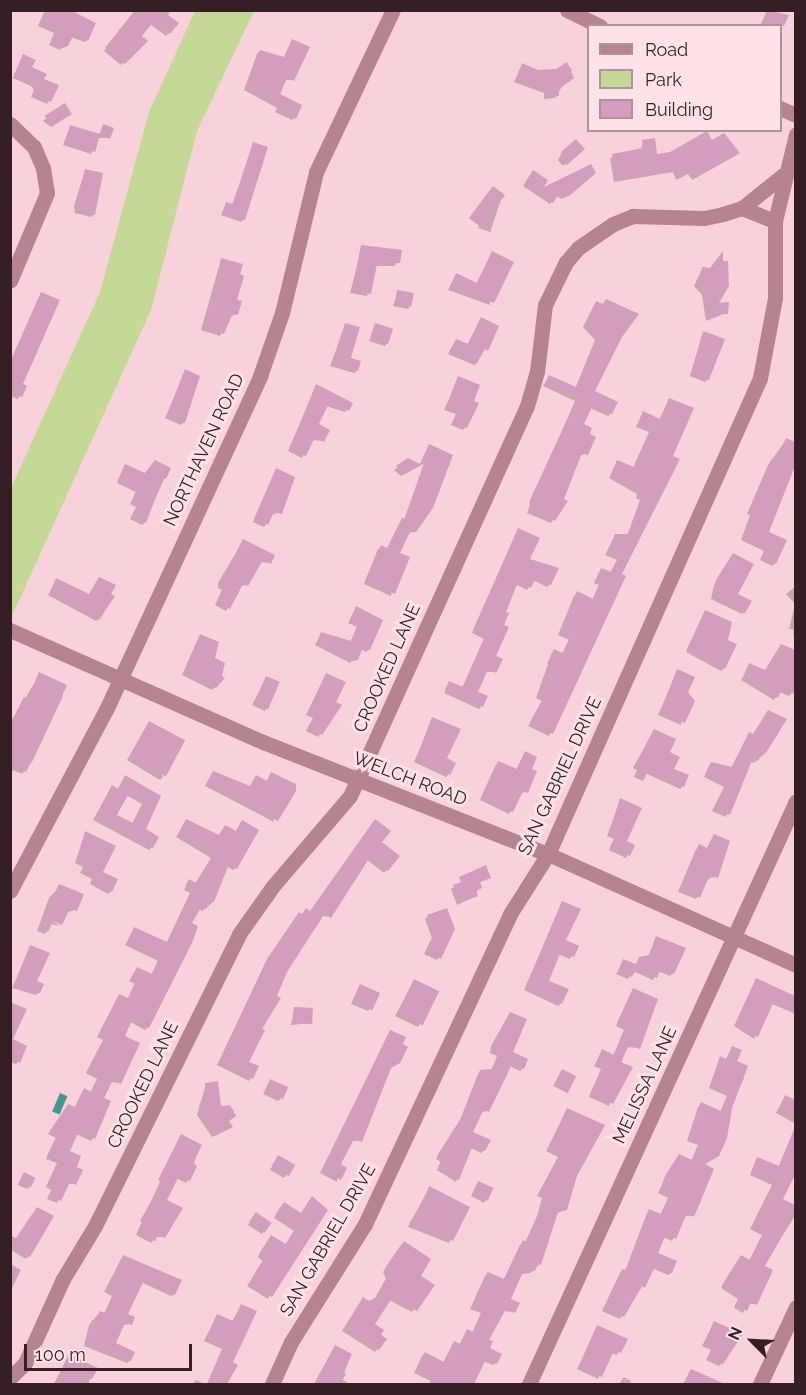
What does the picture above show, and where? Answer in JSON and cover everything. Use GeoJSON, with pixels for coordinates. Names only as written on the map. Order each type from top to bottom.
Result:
{"type":"FeatureCollection","features":[{"type":"Feature","properties":{"kind":"street","name":"NORTHAVEN ROAD"},"geometry":{"type":"LineString","coordinates":[[10,891],[122,677],[264,366],[282,312],[316,172],[393,10]]}},
{"type":"Feature","properties":{"kind":"street"},"geometry":{"type":"LineString","coordinates":[[567,10],[596,24]]}},
{"type":"Feature","properties":{"kind":"street"},"geometry":{"type":"LineString","coordinates":[[10,124],[34,147],[44,168],[47,193],[10,281]]}},
{"type":"Feature","properties":{"kind":"street"},"geometry":{"type":"LineString","coordinates":[[783,175],[795,134]]}},
{"type":"Feature","properties":{"kind":"street","name":"CROOKED LANE"},"geometry":{"type":"LineString","coordinates":[[11,1377],[25,1363],[63,1279],[95,1226],[239,934],[273,886],[350,796],[358,780],[527,406],[537,372],[545,305],[566,262],[599,231],[633,216],[704,219],[742,208],[783,175]]}},
{"type":"Feature","properties":{"kind":"street","name":"SAN GABRIEL DRIVE"},"geometry":{"type":"LineString","coordinates":[[272,1384],[312,1306],[365,1224],[510,914],[548,854],[760,378],[775,298],[775,221],[783,175]]}},
{"type":"Feature","properties":{"kind":"street"},"geometry":{"type":"LineString","coordinates":[[742,208],[775,221]]}},
{"type":"Feature","properties":{"kind":"street","name":"WELCH ROAD"},"geometry":{"type":"LineString","coordinates":[[10,630],[122,677],[263,742],[548,854],[795,965]]}},
{"type":"Feature","properties":{"kind":"street","name":"MELISSA LANE"},"geometry":{"type":"LineString","coordinates":[[529,1384],[795,801]]}},
{"type":"Feature","properties":{"kind":"street"},"geometry":{"type":"LineString","coordinates":[[760,1384],[795,1307]]}},
{"type":"Feature","properties":{"kind":"street"},"geometry":{"type":"LineString","coordinates":[[11,1377],[16,1384]]}},
{"type":"Feature","properties":{"kind":"green space"},"geometry":{"type":"Polygon","coordinates":[[[195,11],[254,11],[197,131],[151,310],[11,618],[11,488],[100,292],[149,112],[195,11]]]}},
{"type":"Feature","properties":{"kind":"shaded area"},"geometry":{"type":"Polygon","coordinates":[[[60,1093],[67,1096],[60,1115],[52,1111],[60,1093]]]}},
{"type":"Feature","properties":{"kind":"building"},"geometry":{"type":"Polygon","coordinates":[[[46,10],[70,10],[96,23],[88,41],[74,34],[68,46],[63,48],[51,42],[56,30],[40,23],[46,10]]]}},
{"type":"Feature","properties":{"kind":"building"},"geometry":{"type":"Polygon","coordinates":[[[135,10],[171,10],[168,15],[179,23],[170,34],[153,22],[142,36],[148,41],[125,64],[105,48],[135,10]]]}},
{"type":"Feature","properties":{"kind":"building"},"geometry":{"type":"Polygon","coordinates":[[[767,10],[789,15],[784,26],[782,24],[761,24],[767,10]]]}},
{"type":"Feature","properties":{"kind":"building"},"geometry":{"type":"Polygon","coordinates":[[[292,39],[310,47],[294,81],[287,78],[280,94],[302,105],[296,119],[277,109],[279,105],[246,87],[260,50],[284,57],[292,39]]]}},
{"type":"Feature","properties":{"kind":"building"},"geometry":{"type":"Polygon","coordinates":[[[23,54],[36,60],[32,67],[47,74],[44,79],[59,85],[51,102],[33,94],[36,87],[33,83],[14,75],[23,54]]]}},
{"type":"Feature","properties":{"kind":"building"},"geometry":{"type":"Polygon","coordinates":[[[567,62],[574,78],[559,89],[559,96],[546,97],[546,90],[516,79],[522,63],[538,70],[556,69],[567,62]]]}},
{"type":"Feature","properties":{"kind":"building"},"geometry":{"type":"Polygon","coordinates":[[[65,103],[72,114],[52,127],[45,116],[65,103]]]}},
{"type":"Feature","properties":{"kind":"building"},"geometry":{"type":"Polygon","coordinates":[[[103,124],[114,128],[110,139],[100,135],[95,152],[65,143],[70,125],[100,134],[103,124]]]}},
{"type":"Feature","properties":{"kind":"building"},"geometry":{"type":"Polygon","coordinates":[[[708,132],[712,140],[724,133],[740,153],[695,178],[691,172],[679,178],[676,171],[616,180],[612,154],[643,148],[642,140],[655,138],[657,154],[670,152],[708,132]]]}},
{"type":"Feature","properties":{"kind":"building"},"geometry":{"type":"Polygon","coordinates":[[[576,139],[585,149],[567,165],[560,157],[562,151],[576,139]]]}},
{"type":"Feature","properties":{"kind":"building"},"geometry":{"type":"Polygon","coordinates":[[[253,142],[268,147],[245,220],[223,212],[226,202],[233,204],[253,142]]]}},
{"type":"Feature","properties":{"kind":"building"},"geometry":{"type":"Polygon","coordinates":[[[591,164],[596,173],[569,196],[561,199],[558,195],[553,203],[525,183],[533,170],[548,180],[544,187],[591,164]]]}},
{"type":"Feature","properties":{"kind":"building"},"geometry":{"type":"Polygon","coordinates":[[[85,169],[103,173],[95,215],[78,211],[76,202],[85,169]]]}},
{"type":"Feature","properties":{"kind":"building"},"geometry":{"type":"Polygon","coordinates":[[[493,186],[505,195],[481,227],[469,218],[493,186]]]}},
{"type":"Feature","properties":{"kind":"building"},"geometry":{"type":"Polygon","coordinates":[[[361,245],[402,250],[400,263],[377,264],[371,294],[352,291],[361,245]]]}},
{"type":"Feature","properties":{"kind":"building"},"geometry":{"type":"Polygon","coordinates":[[[492,251],[514,262],[494,303],[450,287],[456,273],[477,283],[492,251]]]}},
{"type":"Feature","properties":{"kind":"building"},"geometry":{"type":"Polygon","coordinates":[[[723,251],[723,261],[728,261],[729,286],[719,303],[729,302],[728,314],[717,314],[709,320],[704,292],[696,282],[701,279],[702,267],[710,268],[723,251]]]}},
{"type":"Feature","properties":{"kind":"building"},"geometry":{"type":"Polygon","coordinates":[[[221,258],[243,264],[240,274],[244,276],[237,300],[242,301],[238,315],[233,313],[224,334],[202,328],[218,285],[221,258]]]}},
{"type":"Feature","properties":{"kind":"building"},"geometry":{"type":"Polygon","coordinates":[[[397,290],[414,293],[411,307],[395,304],[397,290]]]}},
{"type":"Feature","properties":{"kind":"building"},"geometry":{"type":"Polygon","coordinates":[[[41,292],[60,300],[23,384],[27,386],[22,397],[10,392],[10,362],[41,292]]]}},
{"type":"Feature","properties":{"kind":"building"},"geometry":{"type":"Polygon","coordinates":[[[606,299],[639,314],[622,337],[595,391],[618,402],[612,414],[593,405],[584,424],[592,428],[590,434],[596,437],[588,455],[582,453],[564,499],[568,501],[555,521],[529,510],[530,500],[577,398],[545,383],[549,375],[576,387],[597,337],[585,324],[596,301],[603,304],[606,299]]]}},
{"type":"Feature","properties":{"kind":"building"},"geometry":{"type":"Polygon","coordinates":[[[481,317],[499,326],[488,351],[485,349],[476,364],[450,351],[456,339],[468,344],[481,317]]]}},
{"type":"Feature","properties":{"kind":"building"},"geometry":{"type":"Polygon","coordinates":[[[345,323],[360,327],[351,358],[361,361],[358,371],[332,363],[345,323]]]}},
{"type":"Feature","properties":{"kind":"building"},"geometry":{"type":"Polygon","coordinates":[[[375,323],[393,329],[388,344],[370,338],[375,323]]]}},
{"type":"Feature","properties":{"kind":"building"},"geometry":{"type":"Polygon","coordinates":[[[703,331],[725,339],[709,380],[691,373],[703,331]]]}},
{"type":"Feature","properties":{"kind":"building"},"geometry":{"type":"Polygon","coordinates":[[[185,369],[200,376],[185,423],[167,415],[185,369]]]}},
{"type":"Feature","properties":{"kind":"building"},"geometry":{"type":"Polygon","coordinates":[[[458,376],[480,385],[474,401],[479,403],[467,428],[453,422],[457,411],[446,407],[458,376]]]}},
{"type":"Feature","properties":{"kind":"building"},"geometry":{"type":"Polygon","coordinates":[[[316,384],[353,403],[349,411],[329,403],[319,424],[330,430],[324,442],[315,437],[306,456],[290,448],[316,384]]]}},
{"type":"Feature","properties":{"kind":"building"},"geometry":{"type":"Polygon","coordinates":[[[669,398],[694,408],[673,456],[680,459],[622,574],[626,576],[553,734],[530,723],[543,698],[537,695],[551,665],[547,664],[554,649],[563,653],[570,637],[560,633],[577,591],[593,599],[601,582],[596,580],[601,568],[611,572],[619,557],[607,552],[615,534],[628,534],[642,497],[637,495],[639,491],[610,476],[617,460],[634,467],[651,430],[638,424],[643,411],[660,419],[669,398]]]}},
{"type":"Feature","properties":{"kind":"building"},"geometry":{"type":"Polygon","coordinates":[[[786,438],[795,442],[795,466],[769,532],[787,540],[776,564],[761,557],[766,548],[743,538],[752,513],[749,511],[771,460],[779,454],[786,438]]]}},
{"type":"Feature","properties":{"kind":"building"},"geometry":{"type":"Polygon","coordinates":[[[429,444],[453,455],[433,508],[416,532],[410,532],[400,553],[410,557],[395,594],[365,581],[381,545],[387,548],[402,518],[405,519],[425,463],[405,474],[396,466],[408,458],[420,464],[429,444]]]}},
{"type":"Feature","properties":{"kind":"building"},"geometry":{"type":"Polygon","coordinates":[[[155,460],[171,468],[166,479],[163,478],[146,523],[132,516],[138,504],[132,501],[137,489],[118,480],[125,464],[145,473],[155,460]]]}},
{"type":"Feature","properties":{"kind":"building"},"geometry":{"type":"Polygon","coordinates":[[[276,468],[295,477],[282,514],[274,512],[268,525],[254,519],[276,468]]]}},
{"type":"Feature","properties":{"kind":"building"},"geometry":{"type":"Polygon","coordinates":[[[518,528],[540,538],[530,559],[559,568],[551,585],[536,578],[531,588],[518,582],[506,612],[509,613],[504,625],[509,627],[496,656],[503,659],[496,673],[488,669],[478,692],[488,696],[483,707],[445,690],[449,681],[463,687],[485,636],[473,630],[518,528]]]}},
{"type":"Feature","properties":{"kind":"building"},"geometry":{"type":"Polygon","coordinates":[[[243,539],[275,555],[271,564],[263,560],[248,586],[243,584],[230,609],[217,603],[224,587],[220,585],[243,539]]]}},
{"type":"Feature","properties":{"kind":"building"},"geometry":{"type":"Polygon","coordinates":[[[733,553],[754,564],[738,594],[752,601],[745,613],[713,596],[716,580],[733,553]]]}},
{"type":"Feature","properties":{"kind":"building"},"geometry":{"type":"Polygon","coordinates":[[[99,577],[116,585],[111,594],[115,596],[99,620],[50,592],[56,578],[89,594],[99,577]]]}},
{"type":"Feature","properties":{"kind":"building"},"geometry":{"type":"Polygon","coordinates":[[[356,606],[383,620],[370,650],[363,647],[358,660],[353,661],[317,642],[321,632],[351,641],[358,624],[350,620],[356,606]]]}},
{"type":"Feature","properties":{"kind":"building"},"geometry":{"type":"Polygon","coordinates":[[[705,610],[732,622],[728,640],[737,644],[725,669],[687,649],[705,610]]]}},
{"type":"Feature","properties":{"kind":"building"},"geometry":{"type":"Polygon","coordinates":[[[200,634],[219,642],[215,658],[225,663],[222,676],[225,678],[216,688],[184,672],[200,634]]]}},
{"type":"Feature","properties":{"kind":"building"},"geometry":{"type":"Polygon","coordinates":[[[781,644],[795,650],[795,688],[793,694],[782,689],[778,698],[743,677],[749,663],[765,670],[781,644]]]}},
{"type":"Feature","properties":{"kind":"building"},"geometry":{"type":"Polygon","coordinates":[[[677,669],[695,677],[688,692],[695,701],[685,723],[660,712],[677,669]]]}},
{"type":"Feature","properties":{"kind":"building"},"geometry":{"type":"Polygon","coordinates":[[[39,672],[67,685],[26,772],[10,765],[10,724],[24,697],[28,699],[39,672]]]}},
{"type":"Feature","properties":{"kind":"building"},"geometry":{"type":"Polygon","coordinates":[[[326,673],[346,682],[336,702],[342,705],[322,735],[308,728],[315,715],[308,712],[326,673]]]}},
{"type":"Feature","properties":{"kind":"building"},"geometry":{"type":"Polygon","coordinates":[[[266,676],[280,682],[268,709],[254,704],[266,676]]]}},
{"type":"Feature","properties":{"kind":"building"},"geometry":{"type":"Polygon","coordinates":[[[768,710],[787,719],[766,753],[763,752],[758,761],[753,758],[730,815],[714,808],[726,784],[705,774],[711,762],[732,767],[749,732],[753,734],[768,710]]]}},
{"type":"Feature","properties":{"kind":"building"},"geometry":{"type":"Polygon","coordinates":[[[432,717],[461,729],[447,758],[456,763],[450,775],[416,759],[432,717]]]}},
{"type":"Feature","properties":{"kind":"building"},"geometry":{"type":"Polygon","coordinates":[[[149,721],[185,740],[166,776],[130,757],[149,721]]]}},
{"type":"Feature","properties":{"kind":"building"},"geometry":{"type":"Polygon","coordinates":[[[654,729],[676,739],[670,752],[680,757],[674,769],[689,775],[684,787],[648,771],[643,781],[634,777],[639,767],[635,765],[654,729]]]}},
{"type":"Feature","properties":{"kind":"building"},"geometry":{"type":"Polygon","coordinates":[[[525,751],[537,757],[532,769],[537,771],[528,793],[523,791],[513,812],[481,797],[498,761],[517,769],[525,751]]]}},
{"type":"Feature","properties":{"kind":"building"},"geometry":{"type":"Polygon","coordinates":[[[213,771],[250,786],[256,775],[267,781],[271,772],[296,784],[296,791],[278,821],[207,783],[213,771]]]}},
{"type":"Feature","properties":{"kind":"building"},"geometry":{"type":"Polygon","coordinates":[[[125,775],[161,796],[146,829],[159,837],[153,848],[95,817],[112,785],[118,789],[125,775]],[[129,793],[117,815],[133,823],[144,801],[129,793]]]}},
{"type":"Feature","properties":{"kind":"building"},"geometry":{"type":"Polygon","coordinates":[[[620,798],[642,808],[627,841],[635,845],[630,856],[610,847],[615,836],[609,834],[620,798]]]}},
{"type":"Feature","properties":{"kind":"building"},"geometry":{"type":"Polygon","coordinates":[[[186,819],[219,835],[225,825],[236,831],[242,820],[259,830],[237,869],[229,864],[214,902],[211,900],[206,909],[202,906],[192,923],[198,926],[192,943],[149,1028],[132,1020],[125,1036],[140,1043],[121,1084],[113,1080],[104,1098],[111,1101],[95,1139],[79,1131],[70,1151],[81,1156],[77,1167],[83,1170],[76,1185],[70,1182],[61,1201],[49,1196],[53,1187],[47,1185],[58,1161],[47,1156],[57,1135],[50,1131],[68,1104],[75,1107],[84,1088],[91,1092],[99,1076],[88,1070],[105,1037],[99,1034],[119,994],[128,998],[136,981],[131,978],[137,967],[152,974],[159,958],[127,942],[134,927],[167,942],[192,890],[185,886],[189,879],[196,883],[213,855],[178,834],[186,819]]]}},
{"type":"Feature","properties":{"kind":"building"},"geometry":{"type":"Polygon","coordinates":[[[375,819],[391,831],[382,842],[400,856],[388,871],[370,857],[331,918],[325,913],[287,972],[277,996],[281,998],[262,1029],[265,1030],[249,1062],[259,1066],[253,1079],[219,1062],[267,959],[299,912],[302,914],[306,908],[310,911],[375,819]]]}},
{"type":"Feature","properties":{"kind":"building"},"geometry":{"type":"Polygon","coordinates":[[[85,831],[116,846],[103,872],[118,879],[112,892],[91,881],[94,876],[82,870],[85,864],[77,860],[85,831]]]}},
{"type":"Feature","properties":{"kind":"building"},"geometry":{"type":"Polygon","coordinates":[[[714,834],[730,841],[718,878],[712,876],[707,881],[700,898],[680,889],[699,844],[707,848],[714,834]]]}},
{"type":"Feature","properties":{"kind":"building"},"geometry":{"type":"Polygon","coordinates":[[[486,865],[491,878],[480,882],[482,888],[476,891],[478,896],[460,903],[453,885],[461,882],[459,877],[486,865]]]}},
{"type":"Feature","properties":{"kind":"building"},"geometry":{"type":"Polygon","coordinates":[[[59,884],[84,894],[77,911],[70,908],[62,925],[53,921],[48,932],[39,928],[59,884]]]}},
{"type":"Feature","properties":{"kind":"building"},"geometry":{"type":"Polygon","coordinates":[[[562,901],[581,909],[566,940],[579,946],[574,957],[561,951],[549,981],[569,989],[562,1004],[526,987],[562,901]]]}},
{"type":"Feature","properties":{"kind":"building"},"geometry":{"type":"Polygon","coordinates":[[[447,908],[455,929],[441,959],[426,951],[434,934],[427,915],[447,908]]]}},
{"type":"Feature","properties":{"kind":"building"},"geometry":{"type":"Polygon","coordinates":[[[656,936],[686,948],[674,974],[661,968],[657,978],[636,969],[632,977],[618,971],[623,959],[636,964],[639,957],[649,955],[656,936]]]}},
{"type":"Feature","properties":{"kind":"building"},"geometry":{"type":"Polygon","coordinates":[[[30,945],[50,953],[37,981],[44,984],[40,993],[34,994],[14,985],[30,945]]]}},
{"type":"Feature","properties":{"kind":"building"},"geometry":{"type":"Polygon","coordinates":[[[756,978],[795,996],[795,1011],[774,1001],[758,1037],[737,1028],[736,1022],[756,978]]]}},
{"type":"Feature","properties":{"kind":"building"},"geometry":{"type":"Polygon","coordinates":[[[414,979],[439,991],[423,1025],[397,1013],[414,979]]]}},
{"type":"Feature","properties":{"kind":"building"},"geometry":{"type":"Polygon","coordinates":[[[360,984],[380,993],[372,1010],[352,1001],[360,984]]]}},
{"type":"Feature","properties":{"kind":"building"},"geometry":{"type":"Polygon","coordinates":[[[633,988],[658,999],[640,1049],[629,1045],[621,1062],[633,1067],[613,1104],[590,1094],[603,1066],[596,1063],[602,1049],[614,1055],[626,1027],[617,1023],[633,988]]]}},
{"type":"Feature","properties":{"kind":"building"},"geometry":{"type":"Polygon","coordinates":[[[10,1002],[27,1009],[13,1039],[27,1046],[20,1063],[10,1058],[10,1002]]]}},
{"type":"Feature","properties":{"kind":"building"},"geometry":{"type":"Polygon","coordinates":[[[294,1007],[313,1008],[312,1024],[293,1023],[294,1007]]]}},
{"type":"Feature","properties":{"kind":"building"},"geometry":{"type":"Polygon","coordinates":[[[510,1012],[527,1019],[513,1052],[528,1059],[524,1069],[512,1064],[489,1112],[484,1109],[473,1132],[491,1140],[485,1151],[473,1145],[459,1180],[438,1167],[442,1159],[437,1156],[461,1118],[480,1070],[492,1069],[499,1054],[492,1051],[494,1041],[510,1012]]]}},
{"type":"Feature","properties":{"kind":"building"},"geometry":{"type":"Polygon","coordinates":[[[390,1030],[406,1037],[403,1044],[408,1047],[400,1063],[391,1068],[362,1142],[354,1139],[341,1164],[347,1168],[341,1180],[322,1170],[390,1030]]]}},
{"type":"Feature","properties":{"kind":"building"},"geometry":{"type":"Polygon","coordinates":[[[732,1046],[742,1050],[737,1061],[748,1066],[732,1108],[727,1138],[719,1156],[705,1164],[714,1169],[694,1217],[687,1213],[676,1239],[666,1234],[658,1253],[677,1261],[672,1273],[655,1266],[645,1288],[642,1286],[624,1317],[604,1308],[622,1269],[626,1270],[649,1209],[661,1214],[670,1195],[660,1190],[665,1176],[679,1154],[692,1160],[699,1143],[688,1138],[701,1102],[721,1111],[728,1093],[711,1085],[720,1056],[726,1059],[732,1046]]]}},
{"type":"Feature","properties":{"kind":"building"},"geometry":{"type":"Polygon","coordinates":[[[562,1069],[576,1076],[568,1093],[553,1086],[562,1069]]]}},
{"type":"Feature","properties":{"kind":"building"},"geometry":{"type":"Polygon","coordinates":[[[270,1079],[288,1087],[283,1099],[265,1091],[270,1079]]]}},
{"type":"Feature","properties":{"kind":"building"},"geometry":{"type":"Polygon","coordinates":[[[218,1081],[221,1106],[230,1105],[236,1116],[229,1121],[233,1127],[215,1136],[199,1106],[205,1094],[205,1083],[218,1081]]]}},
{"type":"Feature","properties":{"kind":"building"},"geometry":{"type":"Polygon","coordinates":[[[785,1095],[795,1100],[795,1119],[778,1110],[785,1095]]]}},
{"type":"Feature","properties":{"kind":"building"},"geometry":{"type":"Polygon","coordinates":[[[567,1108],[605,1125],[577,1176],[567,1210],[558,1212],[541,1265],[538,1263],[535,1271],[523,1272],[511,1299],[520,1303],[515,1313],[506,1309],[489,1340],[493,1341],[490,1348],[502,1354],[497,1364],[486,1359],[474,1384],[429,1384],[432,1378],[416,1370],[425,1352],[444,1362],[454,1341],[460,1344],[467,1329],[473,1332],[482,1311],[472,1306],[488,1272],[504,1279],[523,1240],[526,1242],[540,1212],[544,1196],[539,1193],[560,1154],[548,1148],[567,1108]]]}},
{"type":"Feature","properties":{"kind":"building"},"geometry":{"type":"Polygon","coordinates":[[[795,1127],[795,1175],[783,1199],[795,1205],[795,1213],[765,1266],[773,1270],[757,1305],[751,1302],[747,1311],[735,1305],[740,1296],[722,1285],[741,1255],[750,1260],[764,1232],[752,1227],[774,1182],[751,1172],[757,1157],[779,1166],[795,1127]]]}},
{"type":"Feature","properties":{"kind":"building"},"geometry":{"type":"Polygon","coordinates":[[[181,1134],[202,1145],[193,1163],[197,1166],[190,1181],[179,1176],[167,1200],[183,1208],[165,1238],[158,1235],[155,1241],[138,1232],[143,1222],[140,1221],[162,1182],[158,1180],[181,1134]]]}},
{"type":"Feature","properties":{"kind":"building"},"geometry":{"type":"Polygon","coordinates":[[[278,1155],[295,1165],[289,1176],[271,1166],[278,1155]]]}},
{"type":"Feature","properties":{"kind":"building"},"geometry":{"type":"Polygon","coordinates":[[[24,1172],[36,1178],[31,1188],[19,1182],[24,1172]]]}},
{"type":"Feature","properties":{"kind":"building"},"geometry":{"type":"Polygon","coordinates":[[[478,1181],[494,1188],[488,1201],[472,1194],[478,1181]]]}},
{"type":"Feature","properties":{"kind":"building"},"geometry":{"type":"Polygon","coordinates":[[[429,1186],[470,1207],[453,1241],[409,1224],[426,1197],[429,1186]]]}},
{"type":"Feature","properties":{"kind":"building"},"geometry":{"type":"Polygon","coordinates":[[[312,1196],[328,1210],[272,1297],[249,1283],[265,1257],[259,1254],[271,1235],[286,1244],[296,1227],[275,1215],[284,1202],[301,1213],[312,1196]]]}},
{"type":"Feature","properties":{"kind":"building"},"geometry":{"type":"Polygon","coordinates":[[[37,1207],[54,1216],[30,1257],[10,1246],[10,1235],[16,1238],[37,1207]]]}},
{"type":"Feature","properties":{"kind":"building"},"geometry":{"type":"Polygon","coordinates":[[[256,1212],[272,1223],[265,1233],[249,1222],[256,1212]]]}},
{"type":"Feature","properties":{"kind":"building"},"geometry":{"type":"Polygon","coordinates":[[[404,1241],[431,1259],[421,1276],[435,1285],[417,1311],[392,1298],[375,1324],[384,1330],[381,1335],[387,1339],[379,1350],[344,1328],[363,1297],[369,1301],[375,1298],[388,1275],[385,1268],[404,1241]]]}},
{"type":"Feature","properties":{"kind":"building"},"geometry":{"type":"Polygon","coordinates":[[[123,1255],[182,1280],[175,1295],[144,1280],[128,1314],[135,1317],[132,1325],[125,1323],[116,1343],[135,1352],[131,1361],[85,1344],[92,1320],[95,1322],[100,1311],[105,1313],[114,1293],[106,1289],[123,1255]]]}},
{"type":"Feature","properties":{"kind":"building"},"geometry":{"type":"Polygon","coordinates":[[[10,1264],[21,1270],[10,1292],[10,1264]]]}},
{"type":"Feature","properties":{"kind":"building"},"geometry":{"type":"Polygon","coordinates":[[[241,1304],[257,1311],[233,1362],[238,1365],[227,1384],[207,1384],[224,1346],[206,1338],[217,1314],[233,1321],[241,1304]]]}},
{"type":"Feature","properties":{"kind":"building"},"geometry":{"type":"Polygon","coordinates":[[[714,1321],[743,1334],[723,1364],[708,1357],[712,1347],[704,1343],[714,1321]]]}},
{"type":"Feature","properties":{"kind":"building"},"geometry":{"type":"Polygon","coordinates":[[[597,1325],[628,1339],[621,1353],[614,1350],[602,1377],[579,1366],[597,1325]]]}},
{"type":"Feature","properties":{"kind":"building"},"geometry":{"type":"Polygon","coordinates":[[[335,1345],[352,1354],[343,1372],[346,1374],[340,1384],[314,1384],[335,1345]]]}},
{"type":"Feature","properties":{"kind":"building"},"geometry":{"type":"Polygon","coordinates":[[[69,1354],[98,1368],[92,1379],[83,1375],[79,1384],[54,1384],[69,1354]]]}},
{"type":"Feature","properties":{"kind":"building"},"geometry":{"type":"Polygon","coordinates":[[[691,1369],[725,1384],[683,1384],[691,1369]]]}}]}
